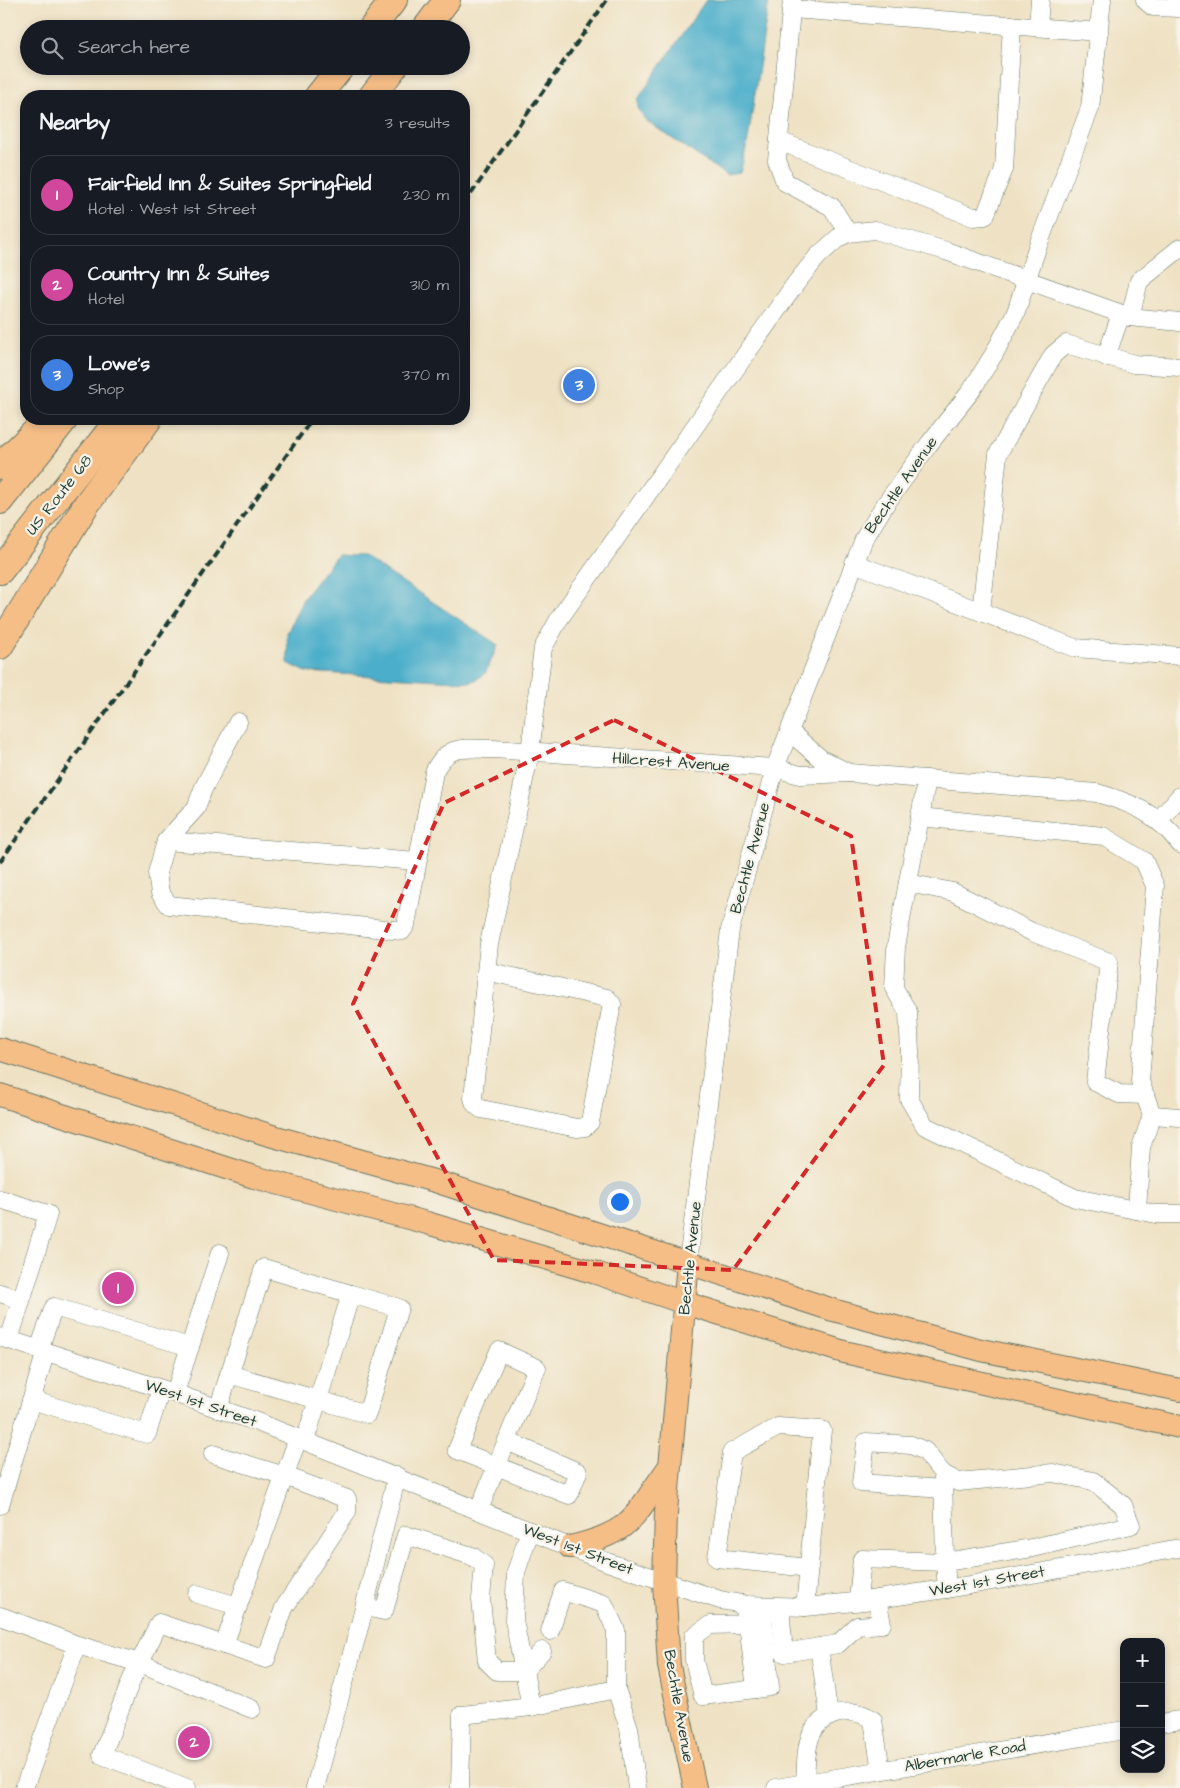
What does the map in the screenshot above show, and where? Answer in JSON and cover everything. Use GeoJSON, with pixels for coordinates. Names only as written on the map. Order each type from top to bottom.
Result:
{"type":"FeatureCollection","features":[{"type":"Feature","properties":{"kind":"highway"},"geometry":{"type":"LineString","coordinates":[[378,20],[394,0]]}},
{"type":"Feature","properties":{"kind":"highway"},"geometry":{"type":"LineString","coordinates":[[432,20],[447,0]]}},
{"type":"Feature","properties":{"kind":"highway"},"geometry":{"type":"LineString","coordinates":[[323,90],[335,75]]}},
{"type":"Feature","properties":{"kind":"highway"},"geometry":{"type":"LineString","coordinates":[[0,466],[42,425]]}},
{"type":"Feature","properties":{"kind":"highway"},"geometry":{"type":"LineString","coordinates":[[0,501],[60,425]]}},
{"type":"Feature","properties":{"kind":"highway","name":"US Route 68"},"geometry":{"type":"LineString","coordinates":[[0,570],[114,425]]}},
{"type":"Feature","properties":{"kind":"highway"},"geometry":{"type":"LineString","coordinates":[[0,646],[86,505],[145,425]]}},
{"type":"Feature","properties":{"kind":"main road"},"geometry":{"type":"LineString","coordinates":[[0,1049],[269,1135],[438,1182],[833,1310],[981,1350],[1180,1390]]}},
{"type":"Feature","properties":{"kind":"main road"},"geometry":{"type":"LineString","coordinates":[[0,1095],[254,1177],[474,1237],[596,1273],[685,1303],[844,1352],[1180,1427]]}},
{"type":"Feature","properties":{"kind":"main road","name":"Bechtle Avenue"},"geometry":{"type":"LineString","coordinates":[[688,1262],[670,1467],[664,1582],[669,1666],[695,1788]]}},
{"type":"Feature","properties":{"kind":"main road"},"geometry":{"type":"LineString","coordinates":[[570,1547],[594,1541],[623,1528],[636,1516],[670,1467]]}},
{"type":"Feature","properties":{"kind":"street"},"geometry":{"type":"LineString","coordinates":[[1038,27],[1040,0]]}},
{"type":"Feature","properties":{"kind":"street","name":"Bechtle Avenue"},"geometry":{"type":"LineString","coordinates":[[688,1262],[730,930],[775,768],[864,539],[884,506],[929,444],[971,391],[994,354],[1016,312],[1026,280],[1090,108],[1102,0]]}},
{"type":"Feature","properties":{"kind":"street"},"geometry":{"type":"LineString","coordinates":[[1145,0],[1153,7],[1180,8]]}},
{"type":"Feature","properties":{"kind":"street"},"geometry":{"type":"LineString","coordinates":[[848,233],[832,207],[785,182],[777,160],[792,5],[1099,32]]}},
{"type":"Feature","properties":{"kind":"street"},"geometry":{"type":"LineString","coordinates":[[779,141],[974,217],[985,216],[1004,169],[1012,25]]}},
{"type":"Feature","properties":{"kind":"street"},"geometry":{"type":"LineString","coordinates":[[486,970],[606,998],[612,1004],[590,1122],[584,1127],[577,1128],[481,1109],[475,1104],[473,1098],[486,970],[491,934],[530,752],[543,648],[559,619],[796,284],[818,256],[848,233],[863,230],[888,232],[1126,315],[1180,322]]}},
{"type":"Feature","properties":{"kind":"street"},"geometry":{"type":"LineString","coordinates":[[1106,357],[1126,315],[1139,280],[1180,248]]}},
{"type":"Feature","properties":{"kind":"street"},"geometry":{"type":"LineString","coordinates":[[981,612],[998,454],[1053,355],[1066,344],[1134,364],[1180,367]]}},
{"type":"Feature","properties":{"kind":"street"},"geometry":{"type":"LineString","coordinates":[[854,563],[1076,648],[1180,656]]}},
{"type":"Feature","properties":{"kind":"street"},"geometry":{"type":"LineString","coordinates":[[166,841],[196,808],[202,789],[238,722]]}},
{"type":"Feature","properties":{"kind":"street","name":"Hillcrest Avenue"},"geometry":{"type":"LineString","coordinates":[[790,732],[821,758],[850,773]]}},
{"type":"Feature","properties":{"kind":"street","name":"Hillcrest Avenue"},"geometry":{"type":"LineString","coordinates":[[166,841],[158,873],[160,894],[169,905],[402,931],[406,925],[427,801],[434,772],[441,758],[454,750],[492,749],[775,768],[800,775],[850,773],[1096,793],[1120,800],[1159,820],[1180,844]]}},
{"type":"Feature","properties":{"kind":"street"},"geometry":{"type":"LineString","coordinates":[[927,779],[896,947],[894,988],[908,1012],[910,1052],[909,1099],[925,1126],[1074,1198],[1137,1210],[1180,1214]]}},
{"type":"Feature","properties":{"kind":"street"},"geometry":{"type":"LineString","coordinates":[[1159,820],[1180,796]]}},
{"type":"Feature","properties":{"kind":"street"},"geometry":{"type":"LineString","coordinates":[[920,817],[1103,836],[1144,861],[1155,886],[1140,1081],[1152,1115],[1141,1148],[1137,1210]]}},
{"type":"Feature","properties":{"kind":"street"},"geometry":{"type":"LineString","coordinates":[[166,841],[417,861]]}},
{"type":"Feature","properties":{"kind":"street"},"geometry":{"type":"LineString","coordinates":[[908,883],[953,892],[1032,932],[1108,962],[1095,1082],[1119,1094],[1145,1095]]}},
{"type":"Feature","properties":{"kind":"street"},"geometry":{"type":"LineString","coordinates":[[1152,1115],[1180,1118]]}},
{"type":"Feature","properties":{"kind":"street"},"geometry":{"type":"LineString","coordinates":[[0,1199],[48,1214],[21,1300],[4,1339]]}},
{"type":"Feature","properties":{"kind":"street"},"geometry":{"type":"LineString","coordinates":[[32,1400],[147,1434],[190,1347],[220,1253]]}},
{"type":"Feature","properties":{"kind":"street"},"geometry":{"type":"LineString","coordinates":[[218,1408],[229,1374],[264,1268],[399,1308],[367,1414],[229,1374]]}},
{"type":"Feature","properties":{"kind":"street"},"geometry":{"type":"LineString","coordinates":[[0,1293],[21,1300]]}},
{"type":"Feature","properties":{"kind":"street"},"geometry":{"type":"LineString","coordinates":[[224,1645],[285,1476],[318,1400],[351,1294]]}},
{"type":"Feature","properties":{"kind":"street"},"geometry":{"type":"LineString","coordinates":[[0,1505],[32,1400],[42,1350],[54,1307],[190,1347]]}},
{"type":"Feature","properties":{"kind":"street","name":"West 1st Street"},"geometry":{"type":"LineString","coordinates":[[4,1339],[218,1408],[397,1476],[570,1547],[664,1582],[742,1604],[762,1607],[805,1607],[877,1599],[947,1589],[1180,1548]]}},
{"type":"Feature","properties":{"kind":"street"},"geometry":{"type":"LineString","coordinates":[[479,1510],[497,1466],[507,1442],[537,1368],[499,1351],[457,1450],[497,1466],[569,1495],[578,1472],[507,1442]]}},
{"type":"Feature","properties":{"kind":"street"},"geometry":{"type":"LineString","coordinates":[[805,1607],[809,1568],[822,1430],[778,1427],[732,1452],[717,1558],[809,1568]]}},
{"type":"Feature","properties":{"kind":"street"},"geometry":{"type":"LineString","coordinates":[[187,1788],[102,1755],[140,1663],[159,1623],[266,1659],[284,1608],[347,1512],[347,1499],[285,1476],[214,1454]]}},
{"type":"Feature","properties":{"kind":"street"},"geometry":{"type":"LineString","coordinates":[[858,1601],[862,1559],[945,1562],[1032,1548],[1131,1525],[1123,1505],[1093,1481],[1053,1473],[943,1482],[945,1562],[947,1589]]}},
{"type":"Feature","properties":{"kind":"street"},"geometry":{"type":"LineString","coordinates":[[315,1788],[365,1607],[397,1476]]}},
{"type":"Feature","properties":{"kind":"street"},"geometry":{"type":"LineString","coordinates":[[530,1530],[516,1572],[514,1620],[531,1707]]}},
{"type":"Feature","properties":{"kind":"street"},"geometry":{"type":"LineString","coordinates":[[1103,1532],[1111,1560]]}},
{"type":"Feature","properties":{"kind":"street"},"geometry":{"type":"LineString","coordinates":[[365,1607],[384,1611],[406,1535],[472,1556],[484,1565],[481,1599],[486,1661],[497,1671],[524,1671],[542,1651]]}},
{"type":"Feature","properties":{"kind":"street"},"geometry":{"type":"LineString","coordinates":[[550,1631],[563,1591],[604,1604],[616,1630],[616,1689],[629,1728],[636,1788]]}},
{"type":"Feature","properties":{"kind":"street"},"geometry":{"type":"LineString","coordinates":[[196,1594],[238,1606]]}},
{"type":"Feature","properties":{"kind":"street"},"geometry":{"type":"LineString","coordinates":[[780,1607],[784,1653],[838,1644],[857,1626],[882,1624],[877,1599]]}},
{"type":"Feature","properties":{"kind":"street"},"geometry":{"type":"LineString","coordinates":[[742,1604],[748,1624],[756,1689]]}},
{"type":"Feature","properties":{"kind":"street"},"geometry":{"type":"LineString","coordinates":[[748,1624],[710,1626],[694,1636],[694,1660],[703,1696],[770,1687],[762,1607]]}},
{"type":"Feature","properties":{"kind":"street"},"geometry":{"type":"LineString","coordinates":[[0,1616],[78,1645],[140,1663],[252,1709]]}},
{"type":"Feature","properties":{"kind":"street"},"geometry":{"type":"LineString","coordinates":[[764,1635],[782,1632]]}},
{"type":"Feature","properties":{"kind":"street"},"geometry":{"type":"LineString","coordinates":[[24,1788],[78,1645]]}},
{"type":"Feature","properties":{"kind":"street"},"geometry":{"type":"LineString","coordinates":[[819,1647],[829,1716]]}},
{"type":"Feature","properties":{"kind":"street"},"geometry":{"type":"LineString","coordinates":[[460,1788],[462,1714],[531,1707],[616,1689]]}},
{"type":"Feature","properties":{"kind":"street"},"geometry":{"type":"LineString","coordinates":[[805,1783],[808,1746],[812,1730],[829,1716],[842,1713],[864,1713],[873,1720],[881,1770]]}},
{"type":"Feature","properties":{"kind":"street"},"geometry":{"type":"LineString","coordinates":[[1165,1723],[1180,1720]]}},
{"type":"Feature","properties":{"kind":"street","name":"Albermarle Road"},"geometry":{"type":"LineString","coordinates":[[776,1788],[1120,1731]]}},
{"type":"Feature","properties":{"kind":"highlighted area"},"geometry":{"type":"Polygon","coordinates":[[[614,720],[851,836],[884,1065],[733,1270],[494,1260],[353,1004],[444,803],[614,720]]]}},
{"type":"Feature","properties":{"kind":"water"},"geometry":{"type":"Polygon","coordinates":[[[706,0],[769,0],[748,140],[740,173],[726,175],[645,120],[638,108],[638,99],[706,0]]]}},
{"type":"Feature","properties":{"kind":"water"},"geometry":{"type":"Polygon","coordinates":[[[337,555],[363,556],[498,645],[485,674],[472,682],[306,672],[288,663],[287,633],[303,599],[337,555]]]}},
{"type":"Feature","properties":{"kind":"railway"},"geometry":{"type":"LineString","coordinates":[[470,195],[607,0]]}},
{"type":"Feature","properties":{"kind":"railway"},"geometry":{"type":"LineString","coordinates":[[0,862],[308,425]]}},
{"type":"Feature","properties":{"kind":"place","name":"Lowe's"},"geometry":{"type":"Point","coordinates":[579,385]}},
{"type":"Feature","properties":{"kind":"place","name":"Fairfield Inn & Suites Springfield"},"geometry":{"type":"Point","coordinates":[118,1288]}},
{"type":"Feature","properties":{"kind":"place","name":"Country Inn & Suites"},"geometry":{"type":"Point","coordinates":[194,1742]}}]}
